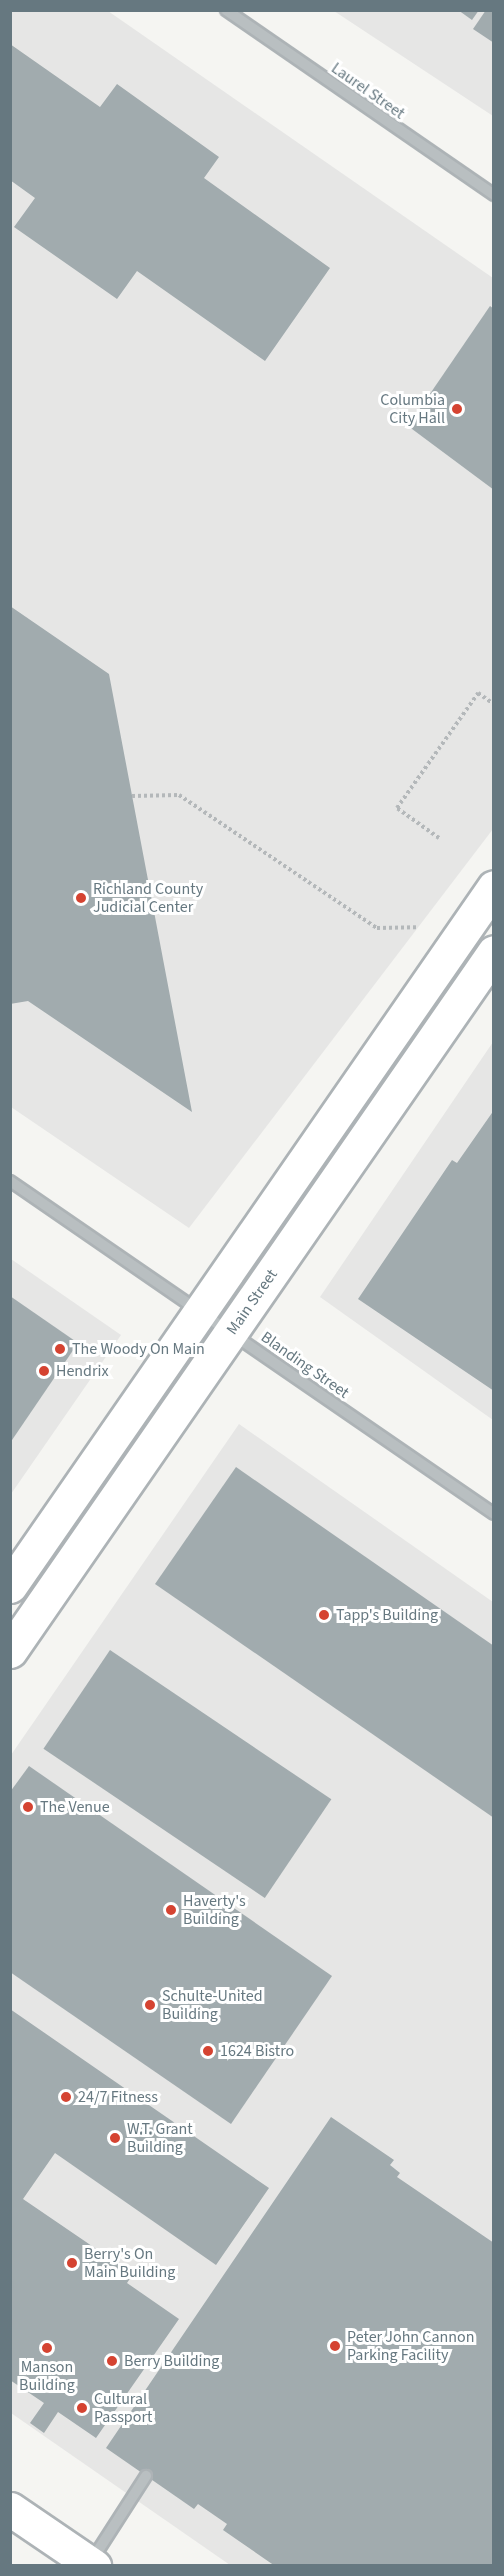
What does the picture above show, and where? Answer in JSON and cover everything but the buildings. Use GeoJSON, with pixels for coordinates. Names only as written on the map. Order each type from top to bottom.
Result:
{"type":"FeatureCollection","features":[{"type":"Feature","properties":{"kind":"main road"},"geometry":{"type":"LineString","coordinates":[[10,1586],[494,887]]}},
{"type":"Feature","properties":{"kind":"main road","name":"Main Street"},"geometry":{"type":"LineString","coordinates":[[10,1652],[494,952]]}},
{"type":"Feature","properties":{"kind":"main road"},"geometry":{"type":"LineString","coordinates":[[10,2509],[92,2564]]}},
{"type":"Feature","properties":{"kind":"street","name":"Laurel Street"},"geometry":{"type":"LineString","coordinates":[[226,10],[494,195]]}},
{"type":"Feature","properties":{"kind":"street","name":"Blanding Street"},"geometry":{"type":"LineString","coordinates":[[10,1181],[494,1514]]}},
{"type":"Feature","properties":{"kind":"street"},"geometry":{"type":"LineString","coordinates":[[92,2564],[146,2476]]}},
{"type":"Feature","properties":{"kind":"path"},"geometry":{"type":"LineString","coordinates":[[439,838],[397,808],[478,693],[494,704]]}},
{"type":"Feature","properties":{"kind":"path"},"geometry":{"type":"LineString","coordinates":[[132,796],[179,795],[377,928],[428,927]]}},
{"type":"Feature","properties":{"kind":"shaded area"},"geometry":{"type":"Polygon","coordinates":[[[10,11],[108,11],[493,278],[493,829],[189,1228],[11,1107],[10,11]]]}},
{"type":"Feature","properties":{"kind":"shaded area"},"geometry":{"type":"Polygon","coordinates":[[[334,11],[493,11],[493,116],[334,11]]]}},
{"type":"Feature","properties":{"kind":"shaded area"},"geometry":{"type":"Polygon","coordinates":[[[493,1042],[493,1420],[320,1297],[493,1042]]]}},
{"type":"Feature","properties":{"kind":"shaded area"},"geometry":{"type":"Polygon","coordinates":[[[11,1259],[121,1335],[11,1494],[11,1259]]]}},
{"type":"Feature","properties":{"kind":"shaded area"},"geometry":{"type":"Polygon","coordinates":[[[239,1424],[493,1602],[493,2565],[230,2565],[11,2413],[11,1755],[239,1424]]]}},
{"type":"Feature","properties":{"kind":"place","name":"Columbia City Hall"},"geometry":{"type":"Point","coordinates":[457,409]}},
{"type":"Feature","properties":{"kind":"place","name":"Richland County Judicial Center"},"geometry":{"type":"Point","coordinates":[81,898]}},
{"type":"Feature","properties":{"kind":"place","name":"The Woody On Main"},"geometry":{"type":"Point","coordinates":[60,1349]}},
{"type":"Feature","properties":{"kind":"place","name":"Hendrix"},"geometry":{"type":"Point","coordinates":[44,1371]}},
{"type":"Feature","properties":{"kind":"place","name":"Tapp's Building"},"geometry":{"type":"Point","coordinates":[324,1615]}},
{"type":"Feature","properties":{"kind":"place","name":"The Venue"},"geometry":{"type":"Point","coordinates":[28,1807]}},
{"type":"Feature","properties":{"kind":"place","name":"Haverty's Building"},"geometry":{"type":"Point","coordinates":[171,1910]}},
{"type":"Feature","properties":{"kind":"place","name":"Schulte-United Building"},"geometry":{"type":"Point","coordinates":[150,2005]}},
{"type":"Feature","properties":{"kind":"place","name":"1624 Bistro"},"geometry":{"type":"Point","coordinates":[208,2051]}},
{"type":"Feature","properties":{"kind":"place","name":"24/7 Fitness"},"geometry":{"type":"Point","coordinates":[66,2097]}},
{"type":"Feature","properties":{"kind":"place","name":"W.T. Grant Building"},"geometry":{"type":"Point","coordinates":[115,2138]}},
{"type":"Feature","properties":{"kind":"place","name":"Berry's On Main Building"},"geometry":{"type":"Point","coordinates":[72,2263]}},
{"type":"Feature","properties":{"kind":"place","name":"Peter John Cannon Parking Facility"},"geometry":{"type":"Point","coordinates":[335,2346]}},
{"type":"Feature","properties":{"kind":"place","name":"Manson Building"},"geometry":{"type":"Point","coordinates":[47,2348]}},
{"type":"Feature","properties":{"kind":"place","name":"Berry Building"},"geometry":{"type":"Point","coordinates":[112,2361]}},
{"type":"Feature","properties":{"kind":"place","name":"Cultural Passport"},"geometry":{"type":"Point","coordinates":[82,2408]}}]}
